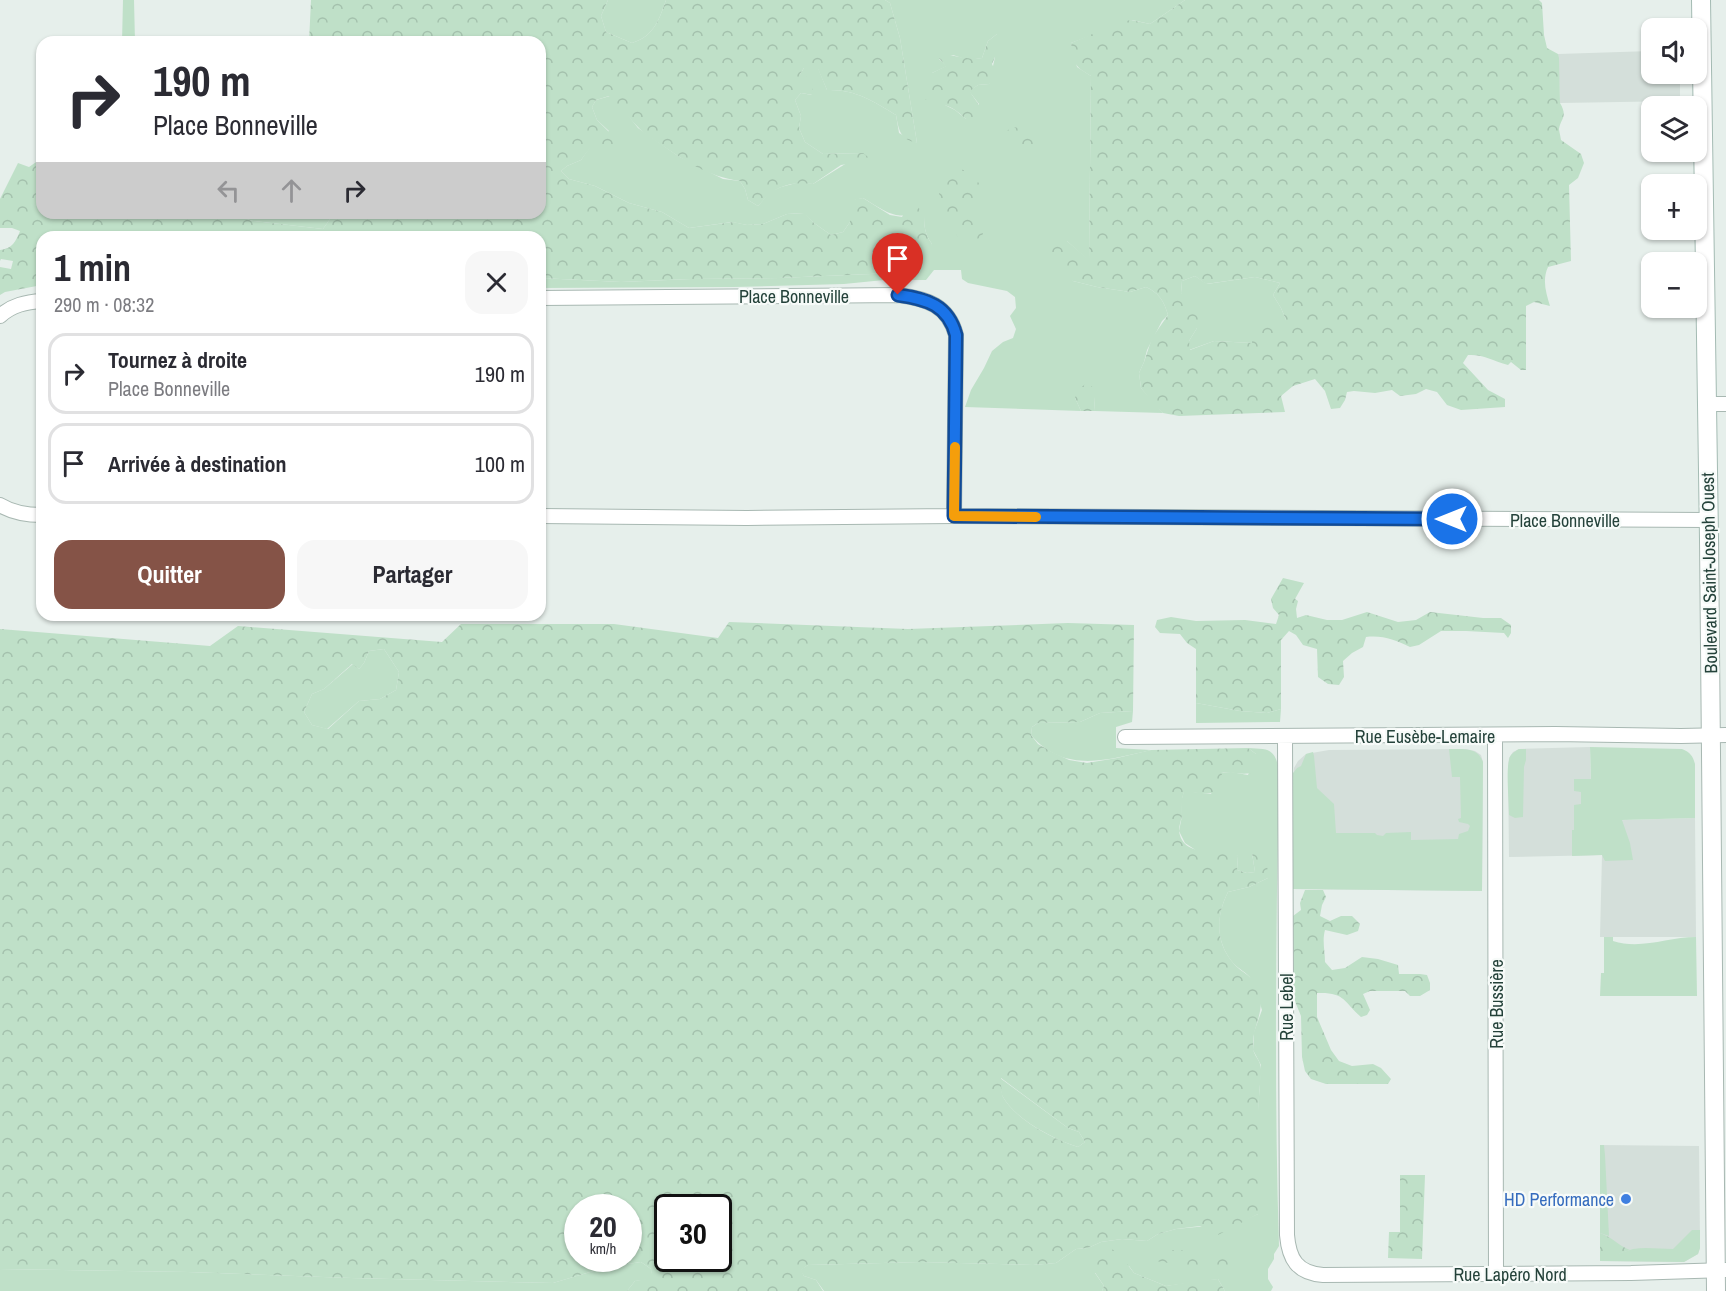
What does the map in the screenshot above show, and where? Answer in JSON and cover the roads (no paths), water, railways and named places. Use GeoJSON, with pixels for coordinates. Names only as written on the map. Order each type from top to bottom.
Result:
{"type":"FeatureCollection","features":[{"type":"Feature","properties":{"kind":"street","name":"Boulevard Saint-Joseph Ouest"},"geometry":{"type":"LineString","coordinates":[[1701,0],[1708,539],[1718,735],[1721,1270],[1716,1291]]}},
{"type":"Feature","properties":{"kind":"street","name":"Place Bonneville"},"geometry":{"type":"LineString","coordinates":[[546,297],[898,295],[933,303],[949,317],[956,335],[954,516]]}},
{"type":"Feature","properties":{"kind":"street"},"geometry":{"type":"LineString","coordinates":[[0,316],[16,305],[36,301]]}},
{"type":"Feature","properties":{"kind":"street"},"geometry":{"type":"LineString","coordinates":[[1707,404],[1726,404]]}},
{"type":"Feature","properties":{"kind":"street"},"geometry":{"type":"LineString","coordinates":[[0,505],[10,511],[36,515]]}},
{"type":"Feature","properties":{"kind":"street","name":"Place Bonneville"},"geometry":{"type":"LineString","coordinates":[[546,516],[1708,520]]}},
{"type":"Feature","properties":{"kind":"street","name":"Rue Bussière"},"geometry":{"type":"LineString","coordinates":[[1495,735],[1496,1273]]}},
{"type":"Feature","properties":{"kind":"street","name":"Rue Eusèbe-Lemaire"},"geometry":{"type":"LineString","coordinates":[[1125,737],[1718,735]]}},
{"type":"Feature","properties":{"kind":"street","name":"Rue Lebel"},"geometry":{"type":"LineString","coordinates":[[1285,737],[1287,1235],[1291,1257],[1305,1271]]}},
{"type":"Feature","properties":{"kind":"street","name":"Rue Lapéro Nord"},"geometry":{"type":"LineString","coordinates":[[1305,1271],[1323,1275],[1721,1270]]}},
{"type":"Feature","properties":{"kind":"place","name":"HD Performance"},"geometry":{"type":"Point","coordinates":[1626,1199]}}]}
